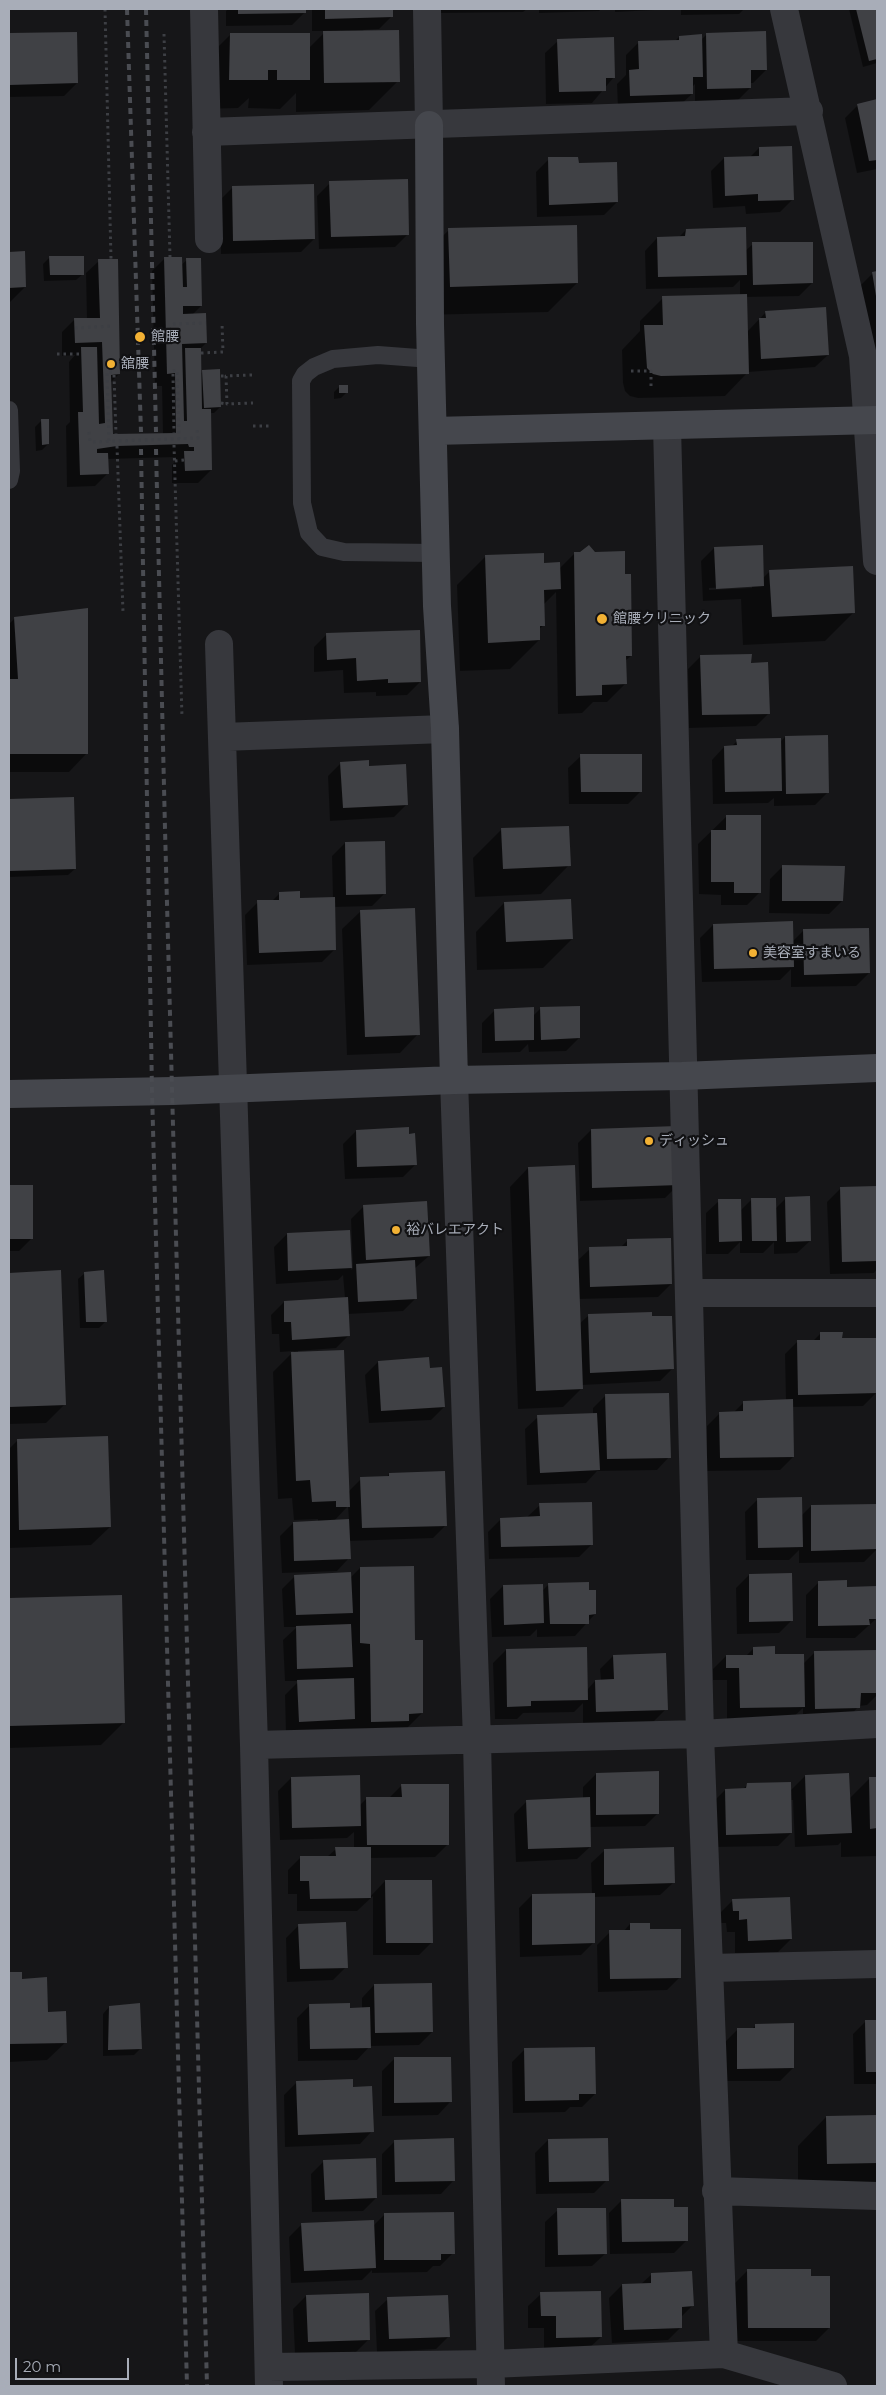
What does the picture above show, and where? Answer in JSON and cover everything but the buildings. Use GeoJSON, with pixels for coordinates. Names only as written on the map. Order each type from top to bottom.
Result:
{"type":"FeatureCollection","features":[{"type":"Feature","properties":{"kind":"street"},"geometry":{"type":"LineString","coordinates":[[204,9],[209,239]]}},
{"type":"Feature","properties":{"kind":"street"},"geometry":{"type":"LineString","coordinates":[[427,9],[432,431],[444,728],[477,1740],[491,2375]]}},
{"type":"Feature","properties":{"kind":"street"},"geometry":{"type":"LineString","coordinates":[[784,9],[809,111],[863,356],[873,420],[877,561]]}},
{"type":"Feature","properties":{"kind":"street"},"geometry":{"type":"LineString","coordinates":[[206,132],[809,111]]}},
{"type":"Feature","properties":{"kind":"street"},"geometry":{"type":"LineString","coordinates":[[432,431],[873,420]]}},
{"type":"Feature","properties":{"kind":"street"},"geometry":{"type":"LineString","coordinates":[[667,426],[700,1734],[710,1968],[716,2192],[724,2354]]}},
{"type":"Feature","properties":{"kind":"street"},"geometry":{"type":"LineString","coordinates":[[219,644],[254,1745],[269,2377],[491,2375],[724,2354],[833,2386]]}},
{"type":"Feature","properties":{"kind":"street"},"geometry":{"type":"LineString","coordinates":[[222,737],[444,728]]}},
{"type":"Feature","properties":{"kind":"street"},"geometry":{"type":"LineString","coordinates":[[9,1094],[173,1091],[233,1087],[454,1080],[682,1076],[877,1068]]}},
{"type":"Feature","properties":{"kind":"street"},"geometry":{"type":"LineString","coordinates":[[690,1293],[877,1293]]}},
{"type":"Feature","properties":{"kind":"street"},"geometry":{"type":"LineString","coordinates":[[254,1745],[700,1734],[877,1724]]}},
{"type":"Feature","properties":{"kind":"street"},"geometry":{"type":"LineString","coordinates":[[710,1968],[877,1964]]}},
{"type":"Feature","properties":{"kind":"street"},"geometry":{"type":"LineString","coordinates":[[716,2192],[877,2196]]}},
{"type":"Feature","properties":{"kind":"lane"},"geometry":{"type":"LineString","coordinates":[[431,359],[378,355],[333,359],[314,367],[305,374],[301,380],[302,503],[309,533],[322,547],[344,552],[436,553]]}},
{"type":"Feature","properties":{"kind":"lane"},"geometry":{"type":"LineString","coordinates":[[9,410],[11,471],[9,480]]}},
{"type":"Feature","properties":{"kind":"path"},"geometry":{"type":"LineString","coordinates":[[105,9],[111,259]]}},
{"type":"Feature","properties":{"kind":"path"},"geometry":{"type":"LineString","coordinates":[[164,34],[170,257]]}},
{"type":"Feature","properties":{"kind":"path"},"geometry":{"type":"LineString","coordinates":[[172,324],[206,323]]}},
{"type":"Feature","properties":{"kind":"path"},"geometry":{"type":"LineString","coordinates":[[201,353],[223,352],[222,323]]}},
{"type":"Feature","properties":{"kind":"path"},"geometry":{"type":"LineString","coordinates":[[74,328],[113,326]]}},
{"type":"Feature","properties":{"kind":"path"},"geometry":{"type":"LineString","coordinates":[[57,354],[81,354]]}},
{"type":"Feature","properties":{"kind":"path"},"geometry":{"type":"LineString","coordinates":[[174,433],[173,372],[177,370],[179,439]]}},
{"type":"Feature","properties":{"kind":"path"},"geometry":{"type":"LineString","coordinates":[[631,371],[650,371],[651,390]]}},
{"type":"Feature","properties":{"kind":"path"},"geometry":{"type":"LineString","coordinates":[[109,441],[107,372],[114,373],[116,434]]}},
{"type":"Feature","properties":{"kind":"path"},"geometry":{"type":"LineString","coordinates":[[221,376],[252,375]]}},
{"type":"Feature","properties":{"kind":"path"},"geometry":{"type":"LineString","coordinates":[[226,376],[227,404]]}},
{"type":"Feature","properties":{"kind":"path"},"geometry":{"type":"LineString","coordinates":[[221,403],[252,403]]}},
{"type":"Feature","properties":{"kind":"path"},"geometry":{"type":"LineString","coordinates":[[253,426],[269,426]]}},
{"type":"Feature","properties":{"kind":"path"},"geometry":{"type":"LineString","coordinates":[[89,432],[90,442],[198,438],[197,429]]}},
{"type":"Feature","properties":{"kind":"path"},"geometry":{"type":"LineString","coordinates":[[174,445],[182,717]]}},
{"type":"Feature","properties":{"kind":"path"},"geometry":{"type":"LineString","coordinates":[[116,446],[123,612]]}},
{"type":"Feature","properties":{"kind":"path"},"geometry":{"type":"LineString","coordinates":[[175,461],[184,460]]}},
{"type":"Feature","properties":{"kind":"path"},"geometry":{"type":"LineString","coordinates":[[110,463],[117,463]]}},
{"type":"Feature","properties":{"kind":"railway"},"geometry":{"type":"LineString","coordinates":[[127,9],[141,432]]}},
{"type":"Feature","properties":{"kind":"railway"},"geometry":{"type":"LineString","coordinates":[[146,9],[156,432]]}},
{"type":"Feature","properties":{"kind":"railway"},"geometry":{"type":"LineString","coordinates":[[141,449],[152,1091],[187,2386]]}},
{"type":"Feature","properties":{"kind":"railway"},"geometry":{"type":"LineString","coordinates":[[156,449],[207,2386]]}},
{"type":"Feature","properties":{"kind":"place","name":"館腰"},"geometry":{"type":"Point","coordinates":[140,337]}},
{"type":"Feature","properties":{"kind":"place","name":"舘腰"},"geometry":{"type":"Point","coordinates":[111,364]}},
{"type":"Feature","properties":{"kind":"place","name":"館腰クリニック"},"geometry":{"type":"Point","coordinates":[602,619]}},
{"type":"Feature","properties":{"kind":"place","name":"美容室すまいる"},"geometry":{"type":"Point","coordinates":[753,953]}},
{"type":"Feature","properties":{"kind":"place","name":"ディッシュ"},"geometry":{"type":"Point","coordinates":[649,1141]}},
{"type":"Feature","properties":{"kind":"place","name":"裕バレエアクト"},"geometry":{"type":"Point","coordinates":[396,1230]}}]}
